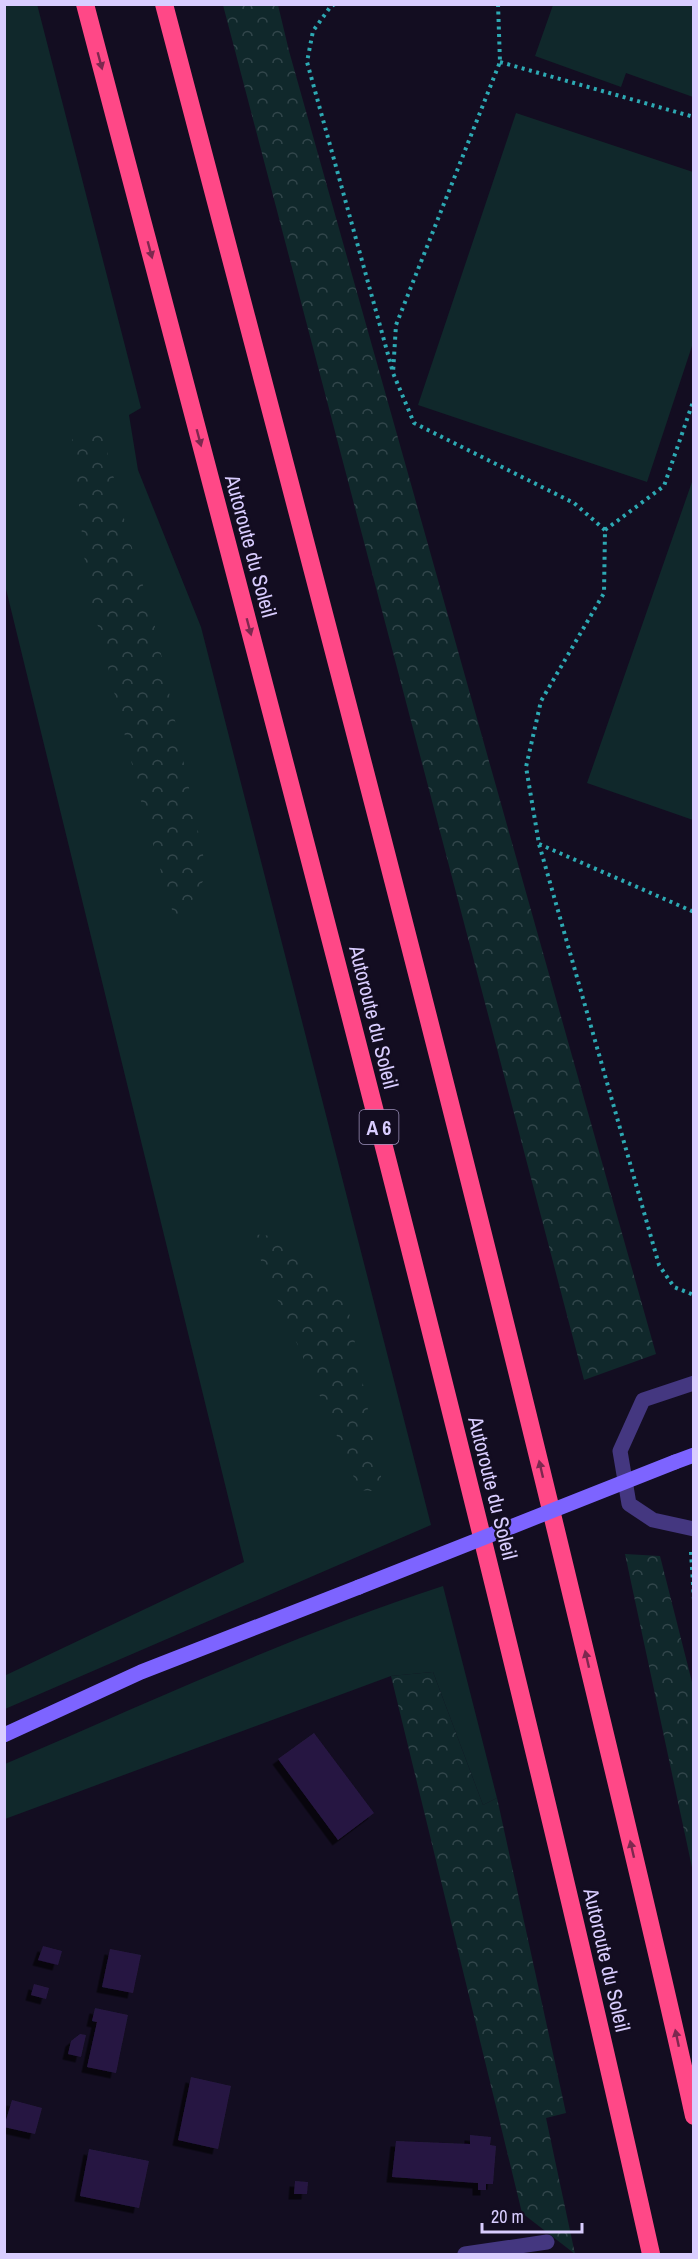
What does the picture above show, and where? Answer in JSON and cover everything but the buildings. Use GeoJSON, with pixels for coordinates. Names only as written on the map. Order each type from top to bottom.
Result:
{"type":"FeatureCollection","features":[{"type":"Feature","properties":{"kind":"highway","name":"Autoroute du Soleil"},"geometry":{"type":"LineString","coordinates":[[85,4],[330,936],[444,1386],[599,2022],[651,2254]]}},
{"type":"Feature","properties":{"kind":"highway"},"geometry":{"type":"LineString","coordinates":[[164,4],[411,948],[535,1444],[669,2003],[693,2116]]}},
{"type":"Feature","properties":{"kind":"main road"},"geometry":{"type":"LineString","coordinates":[[4,1735],[141,1671],[693,1455]]}},
{"type":"Feature","properties":{"kind":"street"},"geometry":{"type":"LineString","coordinates":[[692,1530],[653,1520],[629,1504],[620,1451],[643,1400],[693,1383]]}},
{"type":"Feature","properties":{"kind":"street"},"geometry":{"type":"LineString","coordinates":[[465,2254],[547,2242]]}},
{"type":"Feature","properties":{"kind":"path"},"geometry":{"type":"LineString","coordinates":[[335,4],[331,6],[313,31],[307,62],[393,373],[414,423],[574,503],[605,530],[604,593],[541,701],[526,767],[539,844],[659,1265],[674,1287],[693,1295]]}},
{"type":"Feature","properties":{"kind":"path"},"geometry":{"type":"LineString","coordinates":[[393,373],[396,325],[500,62],[498,4]]}},
{"type":"Feature","properties":{"kind":"path"},"geometry":{"type":"LineString","coordinates":[[500,62],[693,117]]}},
{"type":"Feature","properties":{"kind":"path"},"geometry":{"type":"LineString","coordinates":[[605,530],[664,486],[693,399]]}},
{"type":"Feature","properties":{"kind":"path"},"geometry":{"type":"LineString","coordinates":[[539,844],[693,912]]}},
{"type":"Feature","properties":{"kind":"path"},"geometry":{"type":"LineString","coordinates":[[692,1530],[693,1600]]}},
{"type":"Feature","properties":{"kind":"green space"},"geometry":{"type":"Polygon","coordinates":[[[37,4],[141,408],[129,415],[138,470],[201,627],[431,1525],[5,1709],[4,1676],[244,1562],[5,585],[5,5],[37,4]]]}},
{"type":"Feature","properties":{"kind":"green space"},"geometry":{"type":"Polygon","coordinates":[[[223,5],[278,5],[289,51],[656,1354],[584,1380],[223,5]]]}},
{"type":"Feature","properties":{"kind":"green space"},"geometry":{"type":"Polygon","coordinates":[[[553,5],[693,5],[693,97],[626,73],[621,87],[535,56],[553,5]]]}},
{"type":"Feature","properties":{"kind":"green space"},"geometry":{"type":"Polygon","coordinates":[[[516,113],[693,172],[693,343],[647,482],[418,405],[516,113]]]}},
{"type":"Feature","properties":{"kind":"green space"},"geometry":{"type":"Polygon","coordinates":[[[102,431],[128,534],[156,630],[207,874],[177,927],[144,813],[87,582],[72,439],[102,431]]]}},
{"type":"Feature","properties":{"kind":"green space"},"geometry":{"type":"Polygon","coordinates":[[[693,479],[693,820],[587,783],[693,479]]]}},
{"type":"Feature","properties":{"kind":"green space"},"geometry":{"type":"Polygon","coordinates":[[[250,1234],[283,1237],[348,1307],[384,1492],[359,1490],[250,1234]]]}},
{"type":"Feature","properties":{"kind":"green space"},"geometry":{"type":"Polygon","coordinates":[[[625,1554],[660,1556],[693,1686],[693,1872],[625,1554]]]}},
{"type":"Feature","properties":{"kind":"green space"},"geometry":{"type":"Polygon","coordinates":[[[443,1586],[497,1798],[483,1805],[433,1672],[391,1676],[5,1819],[5,1764],[277,1648],[443,1586]]]}},
{"type":"Feature","properties":{"kind":"green space"},"geometry":{"type":"Polygon","coordinates":[[[433,1672],[483,1805],[497,1798],[566,2113],[546,2118],[575,2254],[522,2213],[391,1676],[433,1672]]]}}]}
